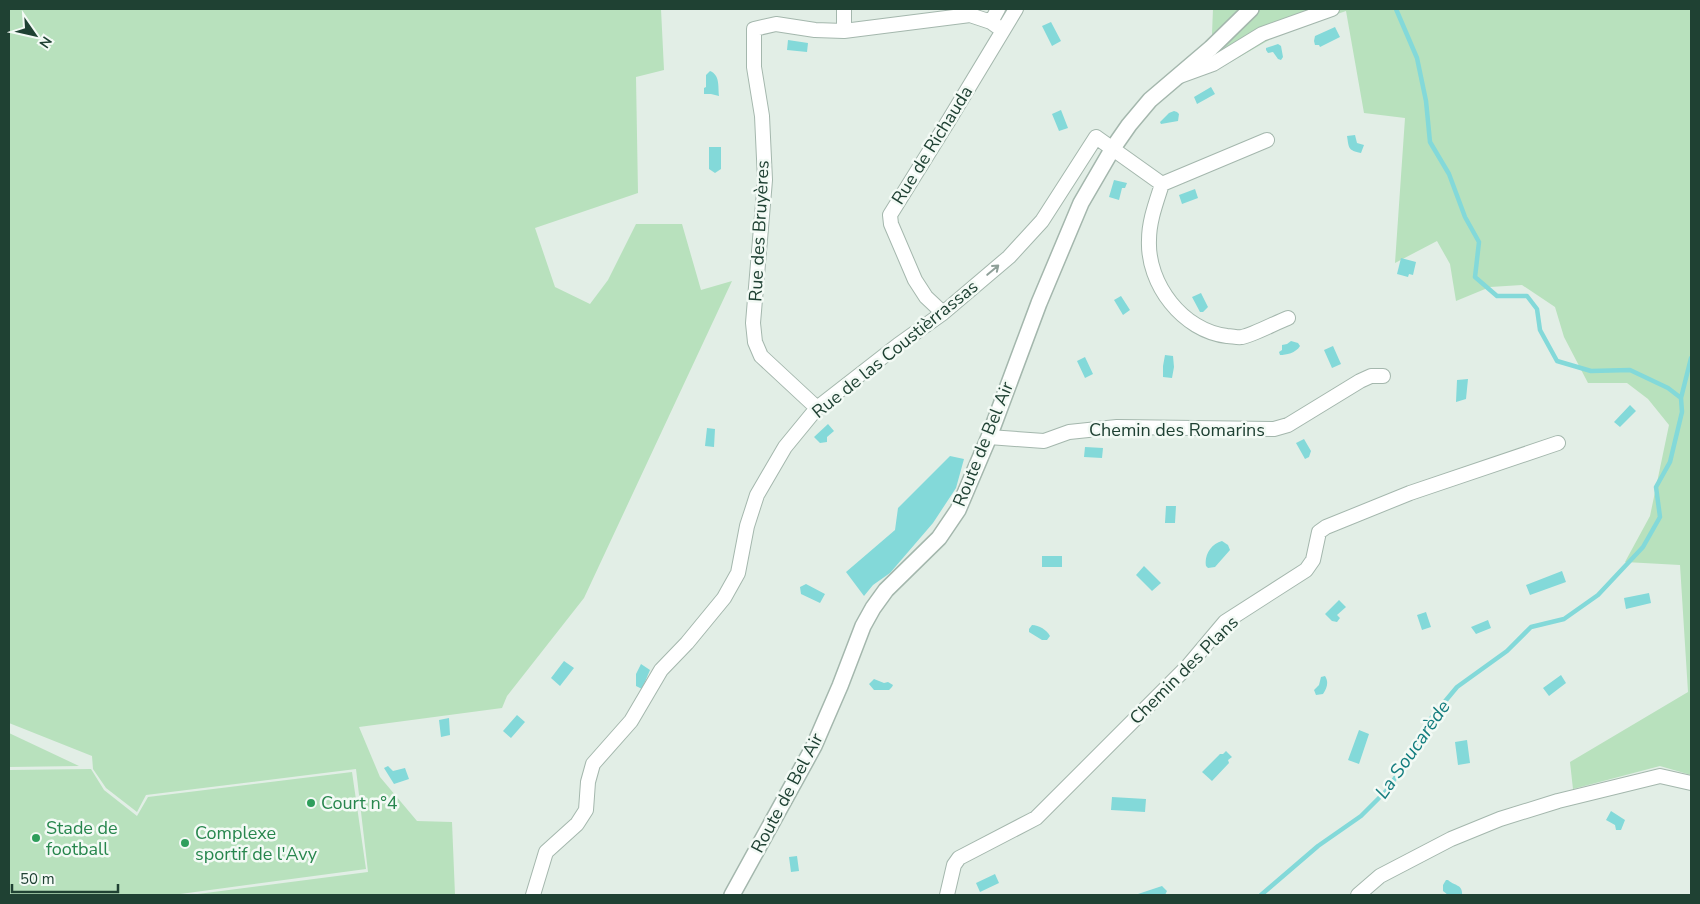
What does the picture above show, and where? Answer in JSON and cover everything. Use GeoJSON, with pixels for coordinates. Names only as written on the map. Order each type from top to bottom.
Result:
{"type":"FeatureCollection","features":[{"type":"Feature","properties":{"kind":"street"},"geometry":{"type":"LineString","coordinates":[[844,9],[844,31],[929,19],[970,16],[997,26],[998,9]]}},
{"type":"Feature","properties":{"kind":"street","name":"Rue de Richauda"},"geometry":{"type":"LineString","coordinates":[[943,313],[926,297],[915,280],[891,224],[890,215],[949,120],[997,26],[1016,9]]}},
{"type":"Feature","properties":{"kind":"street","name":"Route de Bel Air"},"geometry":{"type":"LineString","coordinates":[[732,895],[814,746],[863,626],[886,590],[939,538],[958,510],[989,437],[1039,303],[1081,203],[1113,148],[1150,100],[1211,48],[1251,9]]}},
{"type":"Feature","properties":{"kind":"street"},"geometry":{"type":"LineString","coordinates":[[1178,76],[1213,64],[1262,34],[1332,9]]}},
{"type":"Feature","properties":{"kind":"street","name":"Rue des Bruyères"},"geometry":{"type":"LineString","coordinates":[[817,408],[761,356],[755,342],[754,323],[765,180],[762,116],[754,67],[754,30],[776,24],[815,30],[844,31]]}},
{"type":"Feature","properties":{"kind":"street","name":"Rue de las Coustièrrassas"},"geometry":{"type":"LineString","coordinates":[[533,895],[546,852],[578,824],[586,810],[588,782],[593,764],[630,721],[661,670],[687,643],[724,598],[738,573],[747,526],[757,495],[784,447],[817,408],[898,345],[943,313],[1009,257],[1042,221],[1096,137],[1113,148]]}},
{"type":"Feature","properties":{"kind":"street"},"geometry":{"type":"LineString","coordinates":[[1162,184],[1267,140]]}},
{"type":"Feature","properties":{"kind":"street"},"geometry":{"type":"LineString","coordinates":[[1113,148],[1162,184]]}},
{"type":"Feature","properties":{"kind":"street"},"geometry":{"type":"LineString","coordinates":[[1162,184],[1151,220],[1148,241],[1151,263],[1159,282],[1180,313],[1196,326],[1215,334],[1242,337],[1288,318]]}},
{"type":"Feature","properties":{"kind":"street","name":"Chemin des Romarins"},"geometry":{"type":"LineString","coordinates":[[989,437],[1044,441],[1069,432],[1117,427],[1274,429],[1288,425],[1360,381],[1371,376],[1383,376]]}},
{"type":"Feature","properties":{"kind":"street","name":"Chemin des Plans"},"geometry":{"type":"LineString","coordinates":[[947,895],[954,866],[960,858],[1036,818],[1188,666],[1225,622],[1306,570],[1312,560],[1319,532],[1326,526],[1410,493],[1558,443]]}},
{"type":"Feature","properties":{"kind":"street"},"geometry":{"type":"LineString","coordinates":[[1358,895],[1380,876],[1451,839],[1500,819],[1558,801],[1660,776],[1691,783]]}},
{"type":"Feature","properties":{"kind":"green space"},"geometry":{"type":"Polygon","coordinates":[[[9,9],[661,9],[664,70],[636,77],[638,193],[535,228],[555,287],[590,304],[608,280],[636,224],[682,224],[701,290],[732,281],[584,598],[507,696],[502,708],[359,727],[380,777],[417,821],[452,822],[455,895],[190,895],[368,872],[356,769],[146,795],[137,812],[106,788],[93,769],[92,756],[9,723],[9,9]]]}},
{"type":"Feature","properties":{"kind":"green space"},"geometry":{"type":"Polygon","coordinates":[[[1213,9],[1691,9],[1691,775],[1660,766],[1573,789],[1570,762],[1688,692],[1680,565],[1625,562],[1650,516],[1669,425],[1648,399],[1627,383],[1588,383],[1564,337],[1555,307],[1522,285],[1490,287],[1456,301],[1450,264],[1437,241],[1395,263],[1405,118],[1364,113],[1346,11],[1281,33],[1224,66],[1212,34],[1213,9]]]}},
{"type":"Feature","properties":{"kind":"green space"},"geometry":{"type":"Polygon","coordinates":[[[9,733],[79,766],[9,767],[9,733]]]}},
{"type":"Feature","properties":{"kind":"green space","name":"Complexe sportif de l'Avy"},"geometry":{"type":"Polygon","coordinates":[[[91,769],[104,790],[137,816],[148,797],[352,772],[366,869],[173,895],[9,895],[9,770],[91,769]]]}},
{"type":"Feature","properties":{"kind":"water"},"geometry":{"type":"Polygon","coordinates":[[[1051,22],[1061,41],[1052,46],[1042,26],[1051,22]]]}},
{"type":"Feature","properties":{"kind":"water"},"geometry":{"type":"Polygon","coordinates":[[[1335,27],[1340,37],[1320,47],[1315,45],[1315,36],[1335,27]]]}},
{"type":"Feature","properties":{"kind":"water"},"geometry":{"type":"Polygon","coordinates":[[[788,40],[808,43],[807,52],[787,50],[788,40]]]}},
{"type":"Feature","properties":{"kind":"water"},"geometry":{"type":"Polygon","coordinates":[[[1278,44],[1281,46],[1283,57],[1281,60],[1273,52],[1268,53],[1266,50],[1266,48],[1278,44]]]}},
{"type":"Feature","properties":{"kind":"water"},"geometry":{"type":"Polygon","coordinates":[[[710,71],[717,78],[719,96],[704,94],[706,75],[710,71]]]}},
{"type":"Feature","properties":{"kind":"water"},"geometry":{"type":"Polygon","coordinates":[[[1211,87],[1215,94],[1197,104],[1194,97],[1211,87]]]}},
{"type":"Feature","properties":{"kind":"water"},"geometry":{"type":"Polygon","coordinates":[[[1061,110],[1068,128],[1059,131],[1052,114],[1061,110]]]}},
{"type":"Feature","properties":{"kind":"water"},"geometry":{"type":"Polygon","coordinates":[[[1174,111],[1179,114],[1178,121],[1161,124],[1160,122],[1169,113],[1174,111]]]}},
{"type":"Feature","properties":{"kind":"water"},"geometry":{"type":"Polygon","coordinates":[[[1355,135],[1357,143],[1364,145],[1361,153],[1351,150],[1349,146],[1347,136],[1355,135]]]}},
{"type":"Feature","properties":{"kind":"water"},"geometry":{"type":"Polygon","coordinates":[[[709,147],[721,147],[721,169],[715,173],[709,169],[709,147]]]}},
{"type":"Feature","properties":{"kind":"water"},"geometry":{"type":"Polygon","coordinates":[[[1114,180],[1127,183],[1125,188],[1122,188],[1119,200],[1109,197],[1114,180]]]}},
{"type":"Feature","properties":{"kind":"water"},"geometry":{"type":"Polygon","coordinates":[[[1195,189],[1198,198],[1182,204],[1179,195],[1195,189]]]}},
{"type":"Feature","properties":{"kind":"water"},"geometry":{"type":"Polygon","coordinates":[[[1401,258],[1416,262],[1413,275],[1409,274],[1408,277],[1397,274],[1401,258]]]}},
{"type":"Feature","properties":{"kind":"water"},"geometry":{"type":"Polygon","coordinates":[[[1201,293],[1208,307],[1203,312],[1200,312],[1192,297],[1201,293]]]}},
{"type":"Feature","properties":{"kind":"water"},"geometry":{"type":"Polygon","coordinates":[[[1121,296],[1130,310],[1123,315],[1114,300],[1121,296]]]}},
{"type":"Feature","properties":{"kind":"water"},"geometry":{"type":"Polygon","coordinates":[[[1291,341],[1298,343],[1300,346],[1293,352],[1280,355],[1279,352],[1282,350],[1282,345],[1291,341]]]}},
{"type":"Feature","properties":{"kind":"water"},"geometry":{"type":"Polygon","coordinates":[[[1333,346],[1341,364],[1332,368],[1324,350],[1333,346]]]}},
{"type":"Feature","properties":{"kind":"water"},"geometry":{"type":"Polygon","coordinates":[[[1165,355],[1173,356],[1172,378],[1163,377],[1165,355]]]}},
{"type":"Feature","properties":{"kind":"water"},"geometry":{"type":"Polygon","coordinates":[[[1085,357],[1093,374],[1085,378],[1077,361],[1085,357]]]}},
{"type":"Feature","properties":{"kind":"water"},"geometry":{"type":"Polygon","coordinates":[[[1468,379],[1466,399],[1456,402],[1457,380],[1468,379]]]}},
{"type":"Feature","properties":{"kind":"water"},"geometry":{"type":"Polygon","coordinates":[[[1630,405],[1636,411],[1620,427],[1614,422],[1630,405]]]}},
{"type":"Feature","properties":{"kind":"water"},"geometry":{"type":"Polygon","coordinates":[[[828,424],[834,431],[827,437],[827,442],[820,443],[814,437],[828,424]]]}},
{"type":"Feature","properties":{"kind":"water"},"geometry":{"type":"Polygon","coordinates":[[[707,428],[715,429],[714,447],[705,446],[707,428]]]}},
{"type":"Feature","properties":{"kind":"water"},"geometry":{"type":"Polygon","coordinates":[[[1304,439],[1311,451],[1309,457],[1305,459],[1296,443],[1304,439]]]}},
{"type":"Feature","properties":{"kind":"water"},"geometry":{"type":"Polygon","coordinates":[[[1085,447],[1103,448],[1102,458],[1084,457],[1085,447]]]}},
{"type":"Feature","properties":{"kind":"water"},"geometry":{"type":"Polygon","coordinates":[[[950,456],[964,459],[956,488],[933,523],[890,573],[873,585],[864,596],[846,572],[895,530],[898,508],[950,456]]]}},
{"type":"Feature","properties":{"kind":"water"},"geometry":{"type":"Polygon","coordinates":[[[1166,506],[1176,506],[1175,523],[1165,523],[1166,506]]]}},
{"type":"Feature","properties":{"kind":"water"},"geometry":{"type":"Polygon","coordinates":[[[1222,541],[1228,545],[1230,550],[1215,567],[1208,568],[1206,566],[1207,554],[1212,547],[1222,541]]]}},
{"type":"Feature","properties":{"kind":"water"},"geometry":{"type":"Polygon","coordinates":[[[1042,556],[1062,556],[1062,567],[1042,567],[1042,556]]]}},
{"type":"Feature","properties":{"kind":"water"},"geometry":{"type":"Polygon","coordinates":[[[1144,566],[1161,583],[1152,591],[1136,575],[1144,566]]]}},
{"type":"Feature","properties":{"kind":"water"},"geometry":{"type":"Polygon","coordinates":[[[1562,571],[1566,582],[1530,595],[1526,585],[1562,571]]]}},
{"type":"Feature","properties":{"kind":"water"},"geometry":{"type":"Polygon","coordinates":[[[806,584],[825,594],[820,603],[801,594],[800,587],[806,584]]]}},
{"type":"Feature","properties":{"kind":"water"},"geometry":{"type":"Polygon","coordinates":[[[1649,593],[1651,603],[1626,609],[1624,598],[1649,593]]]}},
{"type":"Feature","properties":{"kind":"water"},"geometry":{"type":"Polygon","coordinates":[[[1339,600],[1346,607],[1337,615],[1340,618],[1337,622],[1332,621],[1325,614],[1339,600]]]}},
{"type":"Feature","properties":{"kind":"water"},"geometry":{"type":"Polygon","coordinates":[[[1426,612],[1431,627],[1422,630],[1417,615],[1426,612]]]}},
{"type":"Feature","properties":{"kind":"water"},"geometry":{"type":"Polygon","coordinates":[[[1488,620],[1491,628],[1476,634],[1471,627],[1488,620]]]}},
{"type":"Feature","properties":{"kind":"water"},"geometry":{"type":"Polygon","coordinates":[[[1032,625],[1040,627],[1047,632],[1050,636],[1047,640],[1042,640],[1029,632],[1032,625]]]}},
{"type":"Feature","properties":{"kind":"water"},"geometry":{"type":"Polygon","coordinates":[[[564,661],[574,668],[560,686],[551,678],[564,661]]]}},
{"type":"Feature","properties":{"kind":"water"},"geometry":{"type":"Polygon","coordinates":[[[641,664],[650,670],[642,689],[636,686],[636,674],[641,664]]]}},
{"type":"Feature","properties":{"kind":"water"},"geometry":{"type":"Polygon","coordinates":[[[1561,675],[1566,683],[1549,696],[1543,688],[1561,675]]]}},
{"type":"Feature","properties":{"kind":"water"},"geometry":{"type":"Polygon","coordinates":[[[1325,676],[1326,690],[1323,694],[1316,695],[1314,690],[1319,685],[1321,677],[1325,676]]]}},
{"type":"Feature","properties":{"kind":"water"},"geometry":{"type":"Polygon","coordinates":[[[874,679],[893,685],[889,690],[874,690],[869,684],[874,679]]]}},
{"type":"Feature","properties":{"kind":"water"},"geometry":{"type":"Polygon","coordinates":[[[517,715],[525,722],[511,738],[503,731],[517,715]]]}},
{"type":"Feature","properties":{"kind":"water"},"geometry":{"type":"Polygon","coordinates":[[[449,718],[450,735],[441,737],[439,720],[449,718]]]}},
{"type":"Feature","properties":{"kind":"water"},"geometry":{"type":"Polygon","coordinates":[[[1359,730],[1369,734],[1359,764],[1348,760],[1359,730]]]}},
{"type":"Feature","properties":{"kind":"water"},"geometry":{"type":"Polygon","coordinates":[[[1467,740],[1470,763],[1458,765],[1455,742],[1467,740]]]}},
{"type":"Feature","properties":{"kind":"water"},"geometry":{"type":"Polygon","coordinates":[[[1226,751],[1232,757],[1228,760],[1229,763],[1212,781],[1202,772],[1220,754],[1226,751]]]}},
{"type":"Feature","properties":{"kind":"water"},"geometry":{"type":"Polygon","coordinates":[[[388,766],[393,771],[405,768],[409,779],[394,784],[384,768],[388,766]]]}},
{"type":"Feature","properties":{"kind":"water"},"geometry":{"type":"Polygon","coordinates":[[[1112,797],[1146,799],[1145,812],[1111,810],[1112,797]]]}},
{"type":"Feature","properties":{"kind":"water"},"geometry":{"type":"Polygon","coordinates":[[[1611,811],[1625,820],[1621,830],[1616,830],[1615,825],[1606,820],[1611,811]]]}},
{"type":"Feature","properties":{"kind":"water"},"geometry":{"type":"Polygon","coordinates":[[[797,856],[799,871],[791,872],[789,857],[797,856]]]}},
{"type":"Feature","properties":{"kind":"water"},"geometry":{"type":"Polygon","coordinates":[[[995,874],[999,883],[980,892],[976,883],[995,874]]]}},
{"type":"Feature","properties":{"kind":"water"},"geometry":{"type":"Polygon","coordinates":[[[1446,880],[1460,887],[1462,895],[1448,895],[1443,891],[1443,885],[1446,880]]]}},
{"type":"Feature","properties":{"kind":"water"},"geometry":{"type":"Polygon","coordinates":[[[1162,886],[1167,891],[1165,895],[1138,894],[1162,886]]]}},
{"type":"Feature","properties":{"kind":"waterway","name":"La Soucarède"},"geometry":{"type":"LineString","coordinates":[[1261,895],[1318,846],[1361,816],[1389,788],[1432,717],[1457,687],[1507,651],[1531,627],[1564,619],[1598,595],[1643,547],[1660,517],[1656,487],[1670,462],[1682,412],[1681,398],[1668,388],[1630,370],[1591,371],[1557,361],[1540,330],[1537,309],[1527,296],[1497,296],[1475,277],[1479,242],[1465,217],[1449,174],[1430,142],[1426,101],[1417,58],[1396,9]]}},
{"type":"Feature","properties":{"kind":"waterway"},"geometry":{"type":"LineString","coordinates":[[1681,398],[1691,358]]}},
{"type":"Feature","properties":{"kind":"place","name":"Court n°4"},"geometry":{"type":"Point","coordinates":[311,803]}},
{"type":"Feature","properties":{"kind":"place","name":"Stade de football"},"geometry":{"type":"Point","coordinates":[36,838]}},
{"type":"Feature","properties":{"kind":"place","name":"Complexe sportif de l'Avy"},"geometry":{"type":"Point","coordinates":[185,843]}}]}
